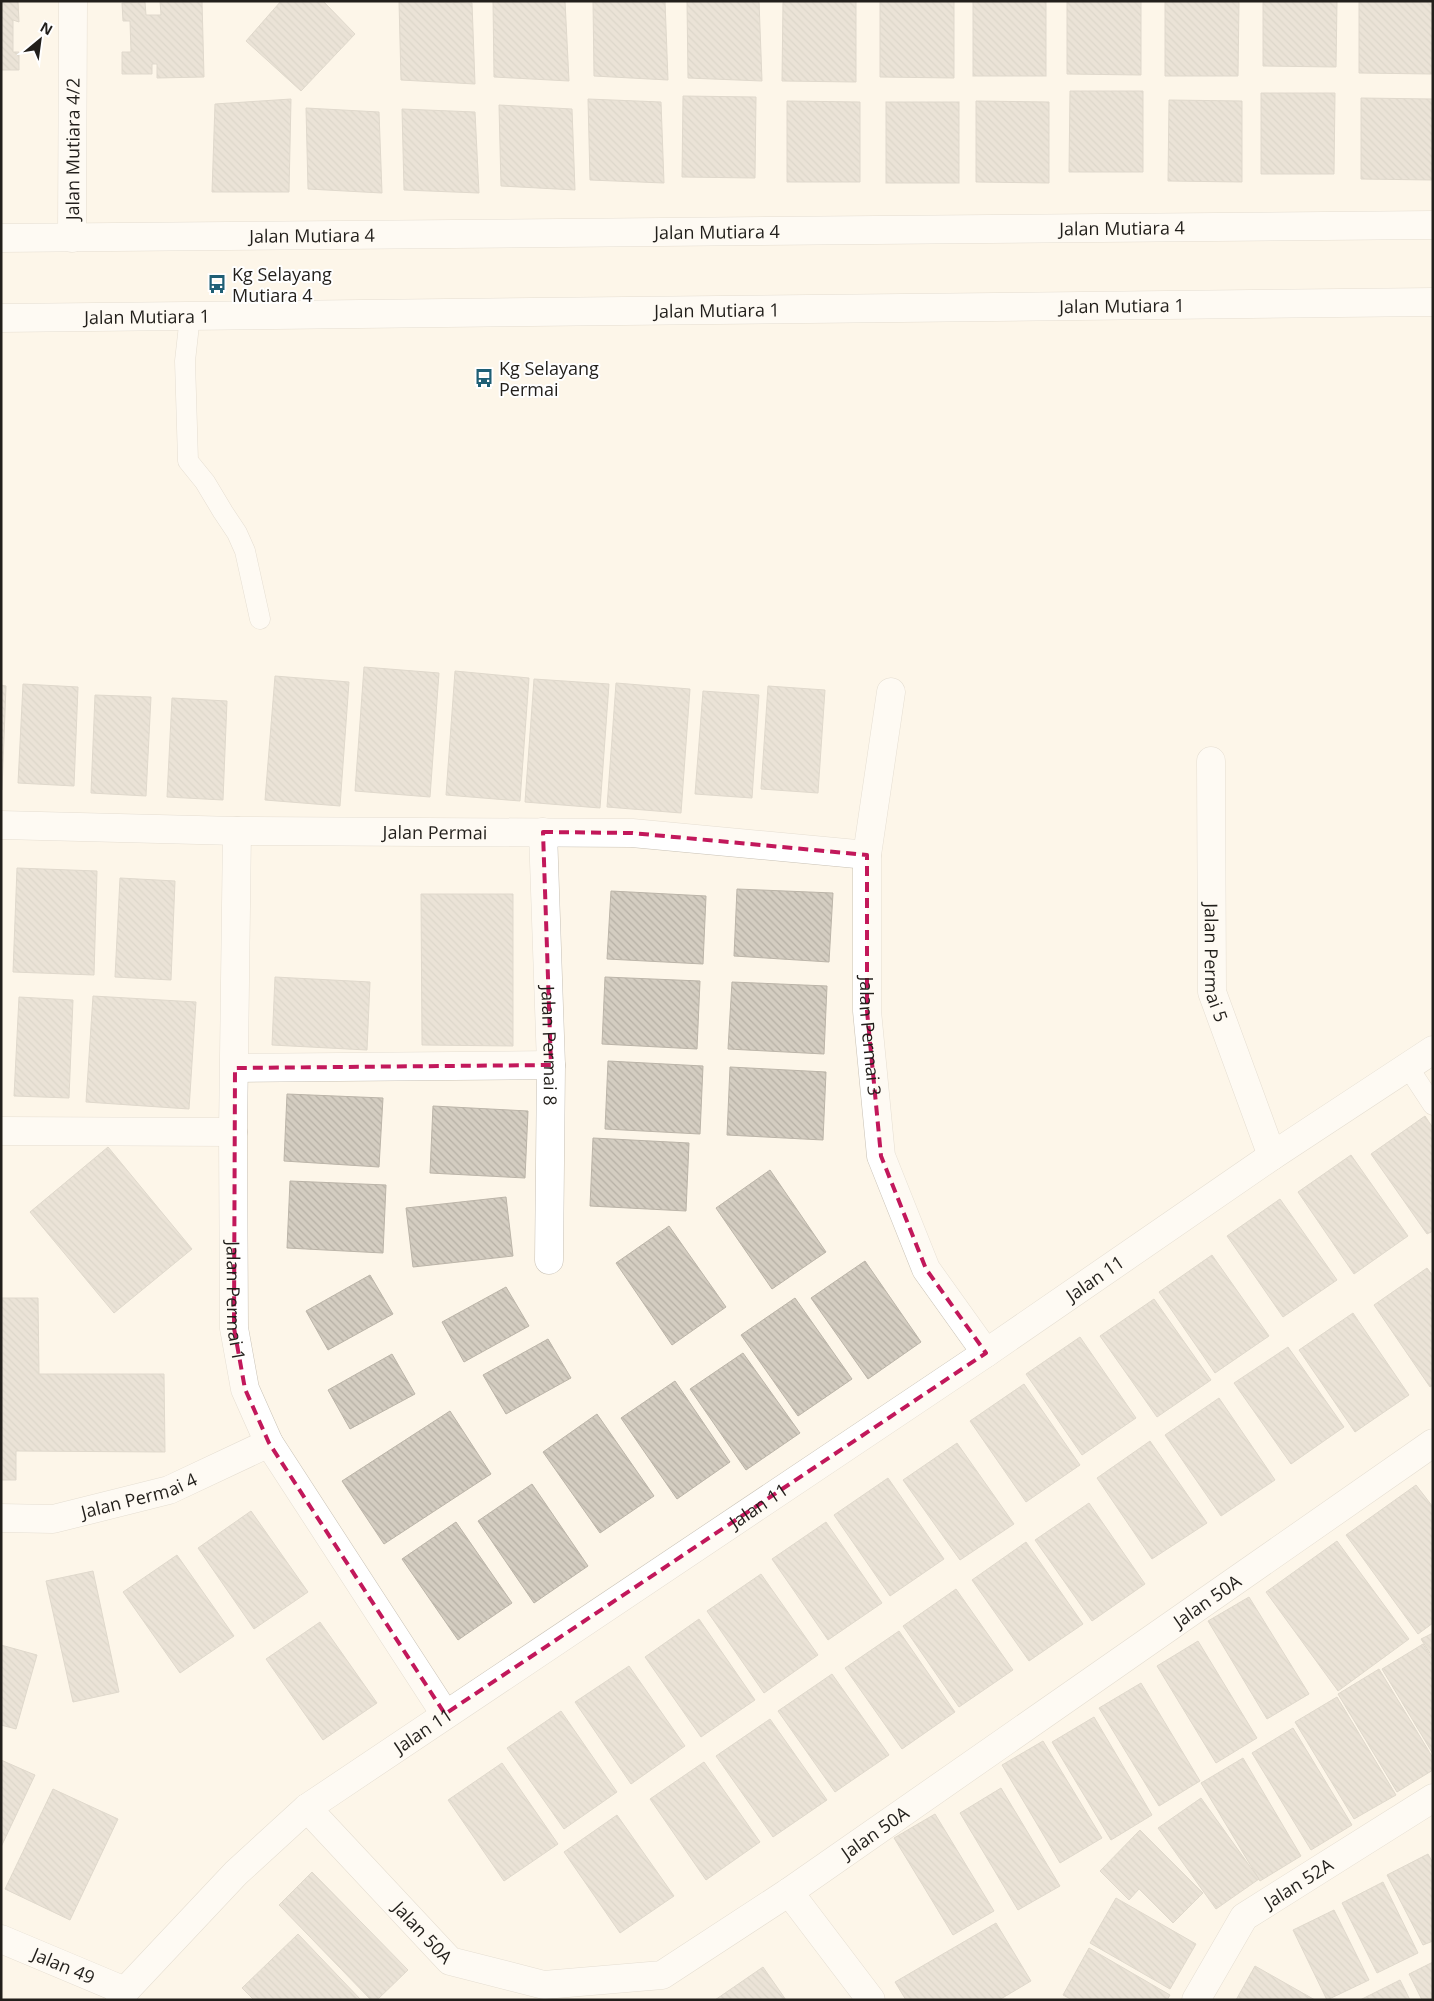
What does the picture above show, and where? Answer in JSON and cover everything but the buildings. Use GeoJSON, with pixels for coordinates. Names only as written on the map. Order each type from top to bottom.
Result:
{"type":"FeatureCollection","features":[{"type":"Feature","properties":{"kind":"street","name":"Jalan Mutiara 4/2"},"geometry":{"type":"LineString","coordinates":[[72,238],[73,1]]}},
{"type":"Feature","properties":{"kind":"street","name":"Jalan Mutiara 4"},"geometry":{"type":"LineString","coordinates":[[1,238],[1433,225]]}},
{"type":"Feature","properties":{"kind":"street","name":"Jalan Mutiara 1"},"geometry":{"type":"LineString","coordinates":[[1,318],[1433,302]]}},
{"type":"Feature","properties":{"kind":"street","name":"Jalan Permai 3"},"geometry":{"type":"LineString","coordinates":[[891,692],[867,855],[867,1011],[881,1156],[926,1269],[986,1353]]}},
{"type":"Feature","properties":{"kind":"street","name":"Jalan Permai 5"},"geometry":{"type":"LineString","coordinates":[[1212,761],[1212,992],[1272,1156]]}},
{"type":"Feature","properties":{"kind":"street","name":"Jalan Permai"},"geometry":{"type":"LineString","coordinates":[[1,825],[237,831],[632,832],[867,855]]}},
{"type":"Feature","properties":{"kind":"street","name":"Jalan Permai 1"},"geometry":{"type":"LineString","coordinates":[[237,831],[233,1132],[234,1328],[245,1389],[269,1444],[445,1714]]}},
{"type":"Feature","properties":{"kind":"street","name":"Jalan Permai 8"},"geometry":{"type":"LineString","coordinates":[[542,832],[551,1066],[549,1260]]}},
{"type":"Feature","properties":{"kind":"street","name":"Jalan 11"},"geometry":{"type":"LineString","coordinates":[[123,1995],[236,1873],[307,1808],[986,1353],[1272,1156],[1433,1050]]}},
{"type":"Feature","properties":{"kind":"street"},"geometry":{"type":"LineString","coordinates":[[235,1068],[551,1066]]}},
{"type":"Feature","properties":{"kind":"street"},"geometry":{"type":"LineString","coordinates":[[1,1131],[233,1132]]}},
{"type":"Feature","properties":{"kind":"street","name":"Jalan 50A"},"geometry":{"type":"LineString","coordinates":[[307,1808],[450,1961],[544,1985],[662,1975],[789,1892],[1433,1443]]}},
{"type":"Feature","properties":{"kind":"street","name":"Jalan Permai 4"},"geometry":{"type":"LineString","coordinates":[[1,1518],[53,1519],[169,1490],[269,1444]]}},
{"type":"Feature","properties":{"kind":"street","name":"Jalan 52A"},"geometry":{"type":"LineString","coordinates":[[1196,2000],[1244,1917],[1433,1798]]}},
{"type":"Feature","properties":{"kind":"street"},"geometry":{"type":"LineString","coordinates":[[789,1892],[871,2000]]}},
{"type":"Feature","properties":{"kind":"street","name":"Jalan 49"},"geometry":{"type":"LineString","coordinates":[[1,1939],[123,1995]]}},
{"type":"Feature","properties":{"kind":"lane"},"geometry":{"type":"LineString","coordinates":[[190,316],[185,362],[188,460],[205,482],[238,533],[260,619]]}},
{"type":"Feature","properties":{"kind":"lane"},"geometry":{"type":"LineString","coordinates":[[1408,1067],[1433,1105]]}},
{"type":"Feature","properties":{"kind":"highlighted area"},"geometry":{"type":"Polygon","coordinates":[[[543,832],[632,833],[867,855],[867,1011],[881,1156],[926,1269],[986,1353],[445,1714],[269,1443],[245,1389],[234,1328],[235,1068],[551,1065],[543,832]]]}},
{"type":"Feature","properties":{"kind":"place","name":"Kg Selayang Mutiara 4"},"geometry":{"type":"Point","coordinates":[217,284]}},
{"type":"Feature","properties":{"kind":"place","name":"Kg Selayang Permai"},"geometry":{"type":"Point","coordinates":[484,378]}}]}
